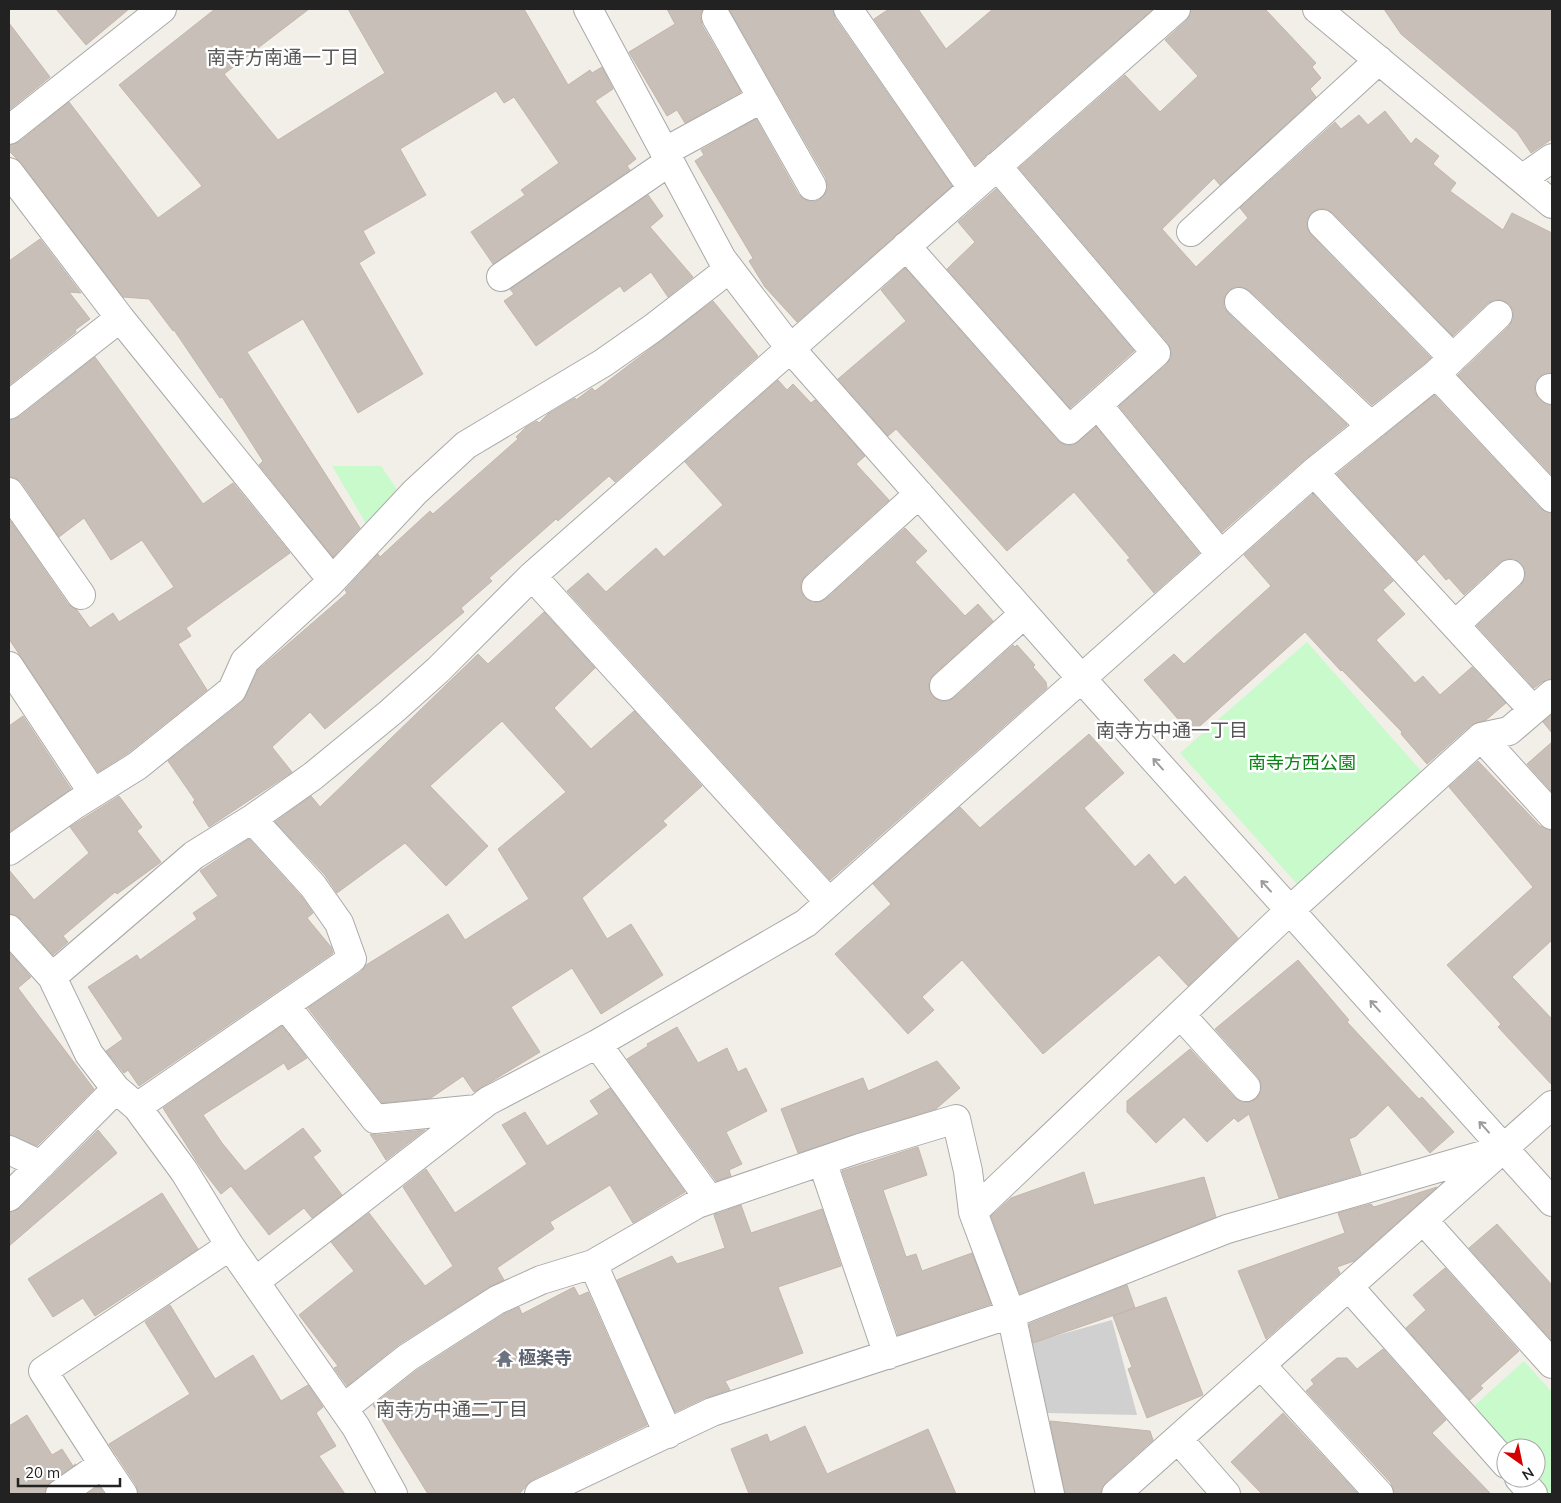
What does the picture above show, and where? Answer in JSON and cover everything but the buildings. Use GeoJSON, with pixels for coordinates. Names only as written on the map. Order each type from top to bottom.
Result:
{"type":"FeatureCollection","features":[{"type":"Feature","properties":{"kind":"street"},"geometry":{"type":"LineString","coordinates":[[9,130],[162,9]]}},
{"type":"Feature","properties":{"kind":"street"},"geometry":{"type":"LineString","coordinates":[[588,9],[722,259],[790,348],[1289,912],[1552,1202]]}},
{"type":"Feature","properties":{"kind":"street"},"geometry":{"type":"LineString","coordinates":[[848,9],[972,188]]}},
{"type":"Feature","properties":{"kind":"street"},"geometry":{"type":"LineString","coordinates":[[52,977],[194,855],[252,819],[313,776],[391,712],[438,670],[532,576],[1176,9]]}},
{"type":"Feature","properties":{"kind":"street"},"geometry":{"type":"LineString","coordinates":[[1317,9],[1552,204]]}},
{"type":"Feature","properties":{"kind":"street"},"geometry":{"type":"LineString","coordinates":[[716,17],[812,186]]}},
{"type":"Feature","properties":{"kind":"street"},"geometry":{"type":"LineString","coordinates":[[1191,232],[1379,60]]}},
{"type":"Feature","properties":{"kind":"street"},"geometry":{"type":"LineString","coordinates":[[501,277],[667,157],[761,99]]}},
{"type":"Feature","properties":{"kind":"street"},"geometry":{"type":"LineString","coordinates":[[1522,179],[1552,158]]}},
{"type":"Feature","properties":{"kind":"street"},"geometry":{"type":"LineString","coordinates":[[906,246],[1069,430],[1098,405],[1156,353],[997,166]]}},
{"type":"Feature","properties":{"kind":"street"},"geometry":{"type":"LineString","coordinates":[[9,172],[120,318],[332,580]]}},
{"type":"Feature","properties":{"kind":"street"},"geometry":{"type":"LineString","coordinates":[[1322,224],[1444,366],[1552,498]]}},
{"type":"Feature","properties":{"kind":"street"},"geometry":{"type":"LineString","coordinates":[[9,851],[93,793],[137,766],[232,690],[245,660],[332,580],[415,492],[466,445],[603,363],[653,328],[729,269]]}},
{"type":"Feature","properties":{"kind":"street"},"geometry":{"type":"LineString","coordinates":[[1239,302],[1371,426]]}},
{"type":"Feature","properties":{"kind":"street"},"geometry":{"type":"LineString","coordinates":[[256,1281],[488,1101],[597,1044],[806,923],[1220,554],[1314,472],[1444,366],[1498,315]]}},
{"type":"Feature","properties":{"kind":"street"},"geometry":{"type":"LineString","coordinates":[[9,405],[120,318]]}},
{"type":"Feature","properties":{"kind":"street"},"geometry":{"type":"LineString","coordinates":[[1098,405],[1220,554]]}},
{"type":"Feature","properties":{"kind":"street"},"geometry":{"type":"LineString","coordinates":[[973,1212],[1289,912],[1481,737],[1509,731],[1543,702],[1455,625],[1314,472]]}},
{"type":"Feature","properties":{"kind":"street"},"geometry":{"type":"LineString","coordinates":[[9,492],[81,595]]}},
{"type":"Feature","properties":{"kind":"street"},"geometry":{"type":"LineString","coordinates":[[816,587],[919,494]]}},
{"type":"Feature","properties":{"kind":"street"},"geometry":{"type":"LineString","coordinates":[[1455,625],[1510,574]]}},
{"type":"Feature","properties":{"kind":"street"},"geometry":{"type":"LineString","coordinates":[[532,576],[829,902]]}},
{"type":"Feature","properties":{"kind":"street"},"geometry":{"type":"LineString","coordinates":[[944,686],[1024,614]]}},
{"type":"Feature","properties":{"kind":"street"},"geometry":{"type":"LineString","coordinates":[[9,666],[93,793]]}},
{"type":"Feature","properties":{"kind":"street"},"geometry":{"type":"LineString","coordinates":[[1481,737],[1552,816]]}},
{"type":"Feature","properties":{"kind":"street"},"geometry":{"type":"LineString","coordinates":[[137,1107],[352,958],[339,923],[313,886],[252,819]]}},
{"type":"Feature","properties":{"kind":"street"},"geometry":{"type":"LineString","coordinates":[[9,930],[52,977],[89,1054],[116,1089],[137,1107],[184,1171],[230,1246],[344,1408],[394,1494]]}},
{"type":"Feature","properties":{"kind":"street"},"geometry":{"type":"LineString","coordinates":[[285,1005],[375,1119],[477,1110]]}},
{"type":"Feature","properties":{"kind":"street"},"geometry":{"type":"LineString","coordinates":[[1181,1014],[1246,1088]]}},
{"type":"Feature","properties":{"kind":"street"},"geometry":{"type":"LineString","coordinates":[[597,1044],[710,1200]]}},
{"type":"Feature","properties":{"kind":"street"},"geometry":{"type":"LineString","coordinates":[[9,1197],[116,1089]]}},
{"type":"Feature","properties":{"kind":"street"},"geometry":{"type":"LineString","coordinates":[[1116,1494],[1552,1105]]}},
{"type":"Feature","properties":{"kind":"street"},"geometry":{"type":"LineString","coordinates":[[344,1408],[408,1358],[497,1300],[541,1280],[593,1264],[697,1204],[822,1161],[956,1119],[968,1171],[973,1212],[1010,1314],[1050,1494]]}},
{"type":"Feature","properties":{"kind":"street"},"geometry":{"type":"LineString","coordinates":[[539,1494],[712,1412],[1010,1314],[1227,1229],[1504,1149]]}},
{"type":"Feature","properties":{"kind":"street"},"geometry":{"type":"LineString","coordinates":[[9,1150],[41,1165]]}},
{"type":"Feature","properties":{"kind":"street"},"geometry":{"type":"LineString","coordinates":[[822,1161],[888,1355]]}},
{"type":"Feature","properties":{"kind":"street"},"geometry":{"type":"LineString","coordinates":[[1424,1221],[1552,1364]]}},
{"type":"Feature","properties":{"kind":"street"},"geometry":{"type":"LineString","coordinates":[[123,1494],[43,1371],[230,1246]]}},
{"type":"Feature","properties":{"kind":"street"},"geometry":{"type":"LineString","coordinates":[[593,1264],[668,1434]]}},
{"type":"Feature","properties":{"kind":"street"},"geometry":{"type":"LineString","coordinates":[[1349,1288],[1496,1453]]}},
{"type":"Feature","properties":{"kind":"street"},"geometry":{"type":"LineString","coordinates":[[1262,1365],[1379,1494]]}},
{"type":"Feature","properties":{"kind":"street"},"geometry":{"type":"LineString","coordinates":[[1178,1439],[1226,1494]]}},
{"type":"Feature","properties":{"kind":"street"},"geometry":{"type":"LineString","coordinates":[[60,1494],[103,1464]]}},
{"type":"Feature","properties":{"kind":"shaded area"},"geometry":{"type":"Polygon","coordinates":[[[1112,1320],[1137,1415],[1047,1413],[1030,1343],[1112,1320]]]}},
{"type":"Feature","properties":{"kind":"green space"},"geometry":{"type":"Polygon","coordinates":[[[332,466],[381,466],[401,495],[368,527],[332,466]]]}},
{"type":"Feature","properties":{"kind":"green space","name":"南寺方西公園"},"geometry":{"type":"Polygon","coordinates":[[[1307,642],[1423,773],[1297,884],[1180,753],[1307,642]]]}},
{"type":"Feature","properties":{"kind":"green space"},"geometry":{"type":"Polygon","coordinates":[[[1524,1361],[1552,1392],[1552,1494],[1537,1494],[1537,1488],[1546,1488],[1546,1438],[1496,1438],[1496,1440],[1465,1414],[1524,1361]]]}},
{"type":"Feature","properties":{"kind":"place","name":"極楽寺"},"geometry":{"type":"Point","coordinates":[504,1358]}},
{"type":"Feature","properties":{"kind":"district","name":"南寺方南通一丁目"},"geometry":{"type":"Point","coordinates":[283,57]}},
{"type":"Feature","properties":{"kind":"district","name":"南寺方中通一丁目"},"geometry":{"type":"Point","coordinates":[1172,730]}},
{"type":"Feature","properties":{"kind":"district","name":"南寺方中通二丁目"},"geometry":{"type":"Point","coordinates":[452,1409]}}]}
